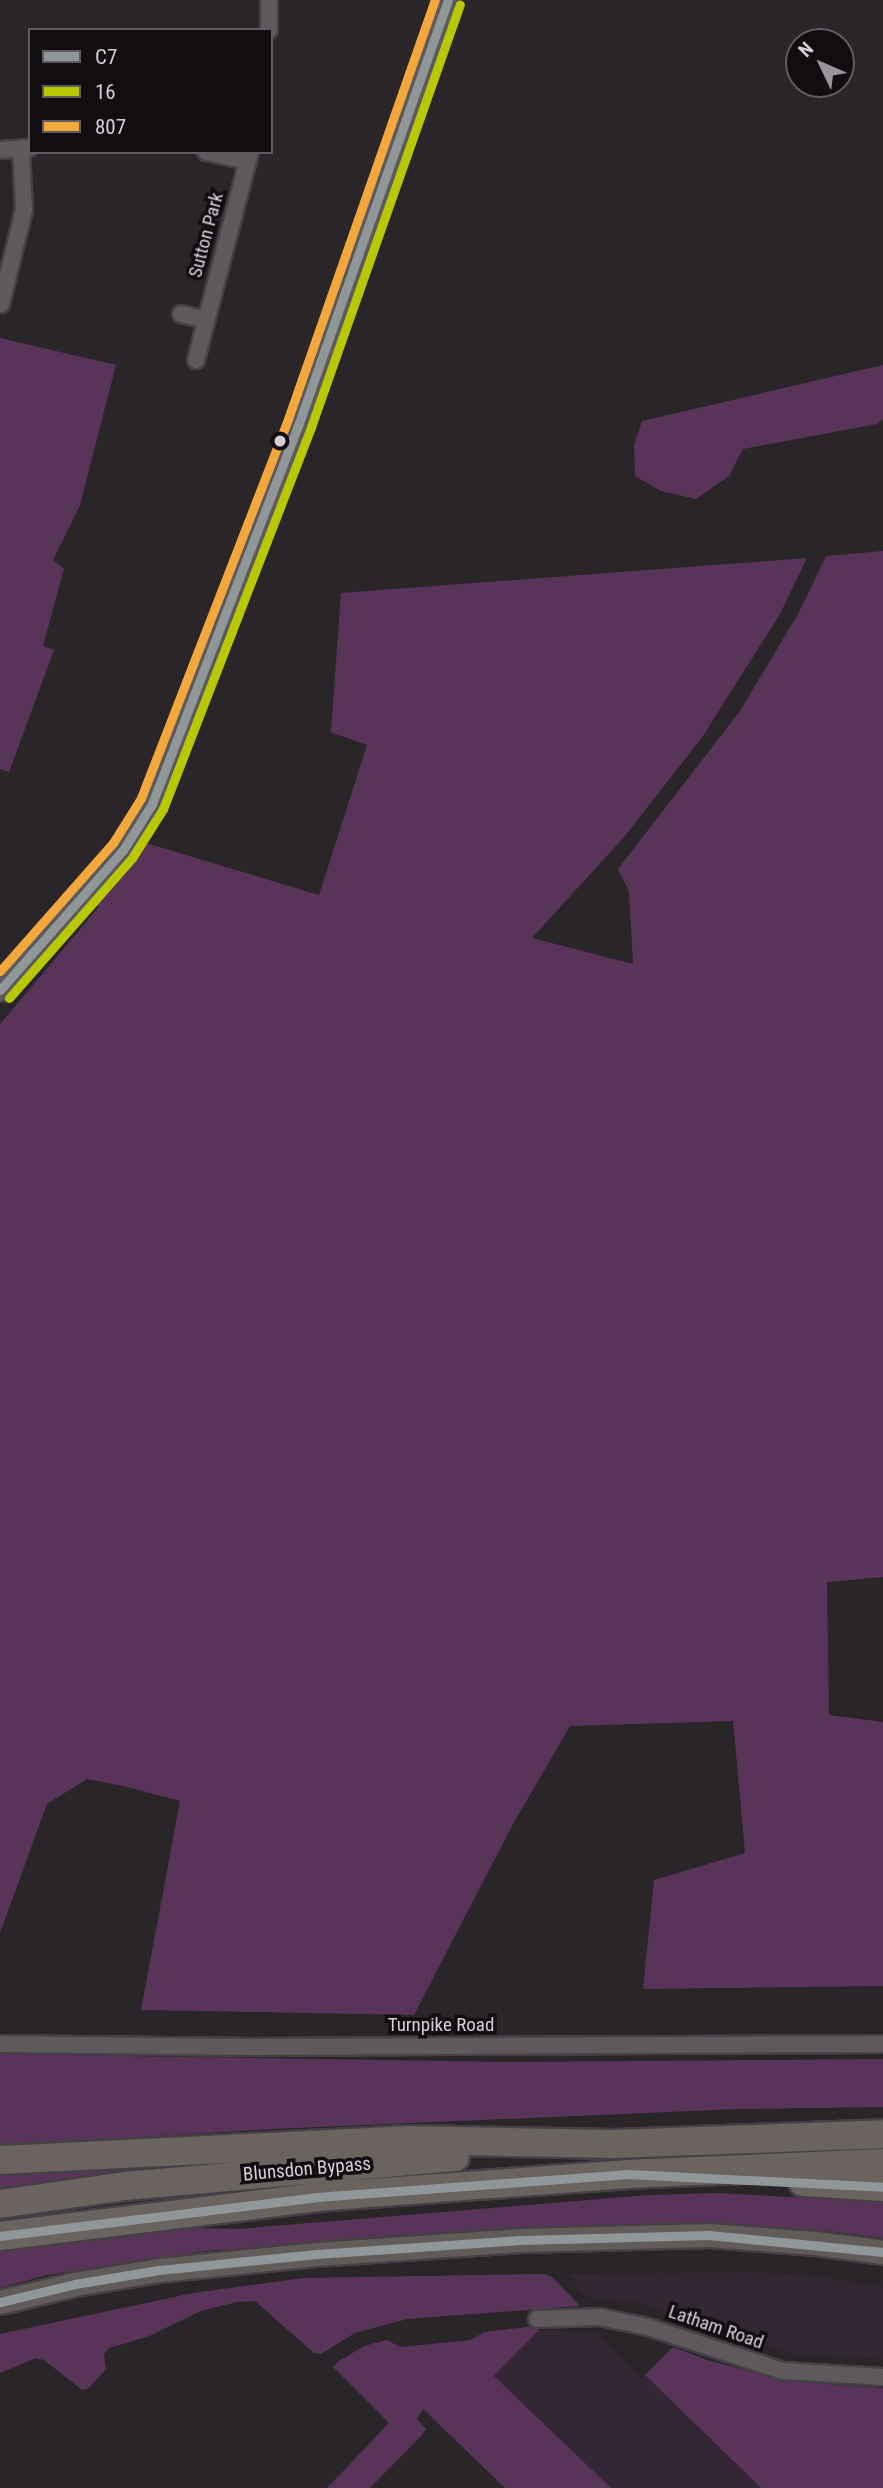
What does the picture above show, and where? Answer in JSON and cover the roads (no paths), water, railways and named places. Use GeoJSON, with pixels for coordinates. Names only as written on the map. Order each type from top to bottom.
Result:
{"type":"FeatureCollection","features":[{"type":"Feature","properties":{"kind":"highway"},"geometry":{"type":"LineString","coordinates":[[0,2160],[407,2140],[614,2144],[883,2134]]}},
{"type":"Feature","properties":{"kind":"highway","name":"Blunsdon Bypass"},"geometry":{"type":"LineString","coordinates":[[0,2204],[125,2186],[242,2174],[614,2144]]}},
{"type":"Feature","properties":{"kind":"highway"},"geometry":{"type":"LineString","coordinates":[[629,2174],[883,2163]]}},
{"type":"Feature","properties":{"kind":"highway"},"geometry":{"type":"LineString","coordinates":[[629,2174],[883,2187]]}},
{"type":"Feature","properties":{"kind":"highway","name":"Blunsdon Bypass"},"geometry":{"type":"LineString","coordinates":[[0,2236],[316,2197],[629,2174]]}},
{"type":"Feature","properties":{"kind":"main road"},"geometry":{"type":"LineString","coordinates":[[0,990],[123,850],[152,804],[299,423],[448,0]]}},
{"type":"Feature","properties":{"kind":"main road"},"geometry":{"type":"LineString","coordinates":[[0,2302],[75,2284],[159,2270],[328,2253],[521,2240],[722,2236],[883,2252]]}},
{"type":"Feature","properties":{"kind":"street"},"geometry":{"type":"LineString","coordinates":[[269,0],[270,28]]}},
{"type":"Feature","properties":{"kind":"street"},"geometry":{"type":"LineString","coordinates":[[0,150],[25,148],[24,210],[4,277],[1,304]]}},
{"type":"Feature","properties":{"kind":"street","name":"Sutton Park"},"geometry":{"type":"LineString","coordinates":[[196,360],[249,157],[223,154]]}},
{"type":"Feature","properties":{"kind":"street"},"geometry":{"type":"LineString","coordinates":[[181,314],[206,320]]}},
{"type":"Feature","properties":{"kind":"street","name":"Turnpike Road"},"geometry":{"type":"LineString","coordinates":[[0,2044],[250,2047],[883,2044]]}},
{"type":"Feature","properties":{"kind":"street","name":"Latham Road"},"geometry":{"type":"LineString","coordinates":[[537,2319],[600,2317],[648,2327],[783,2371],[883,2377]]}}]}
